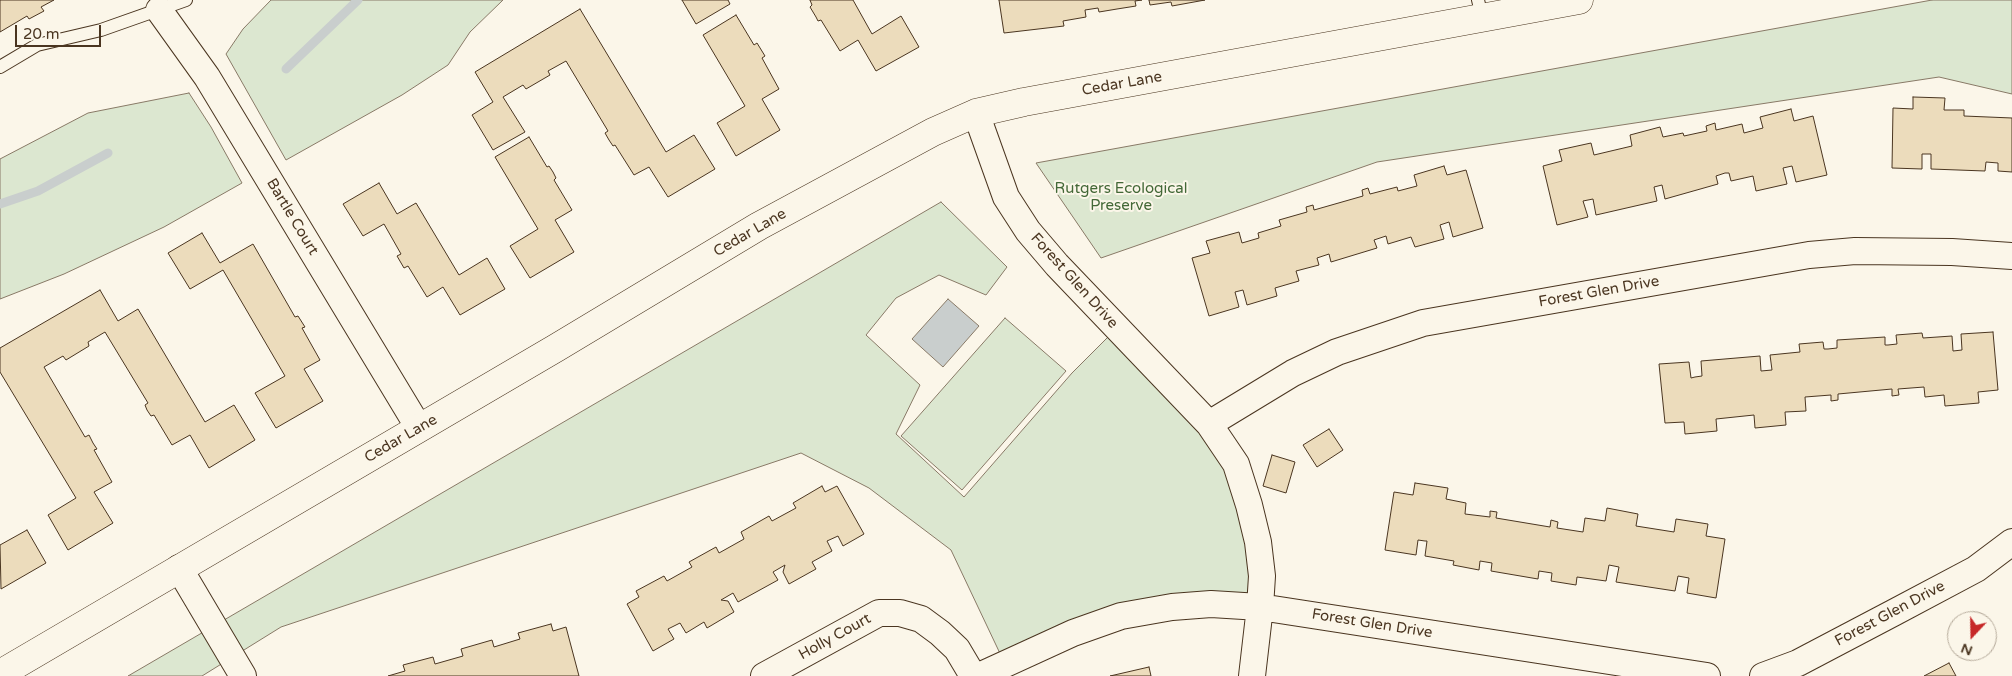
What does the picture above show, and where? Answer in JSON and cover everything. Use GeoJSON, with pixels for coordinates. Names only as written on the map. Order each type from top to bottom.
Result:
{"type":"FeatureCollection","features":[{"type":"Feature","properties":{"kind":"street","name":"Cedar Lane"},"geometry":{"type":"LineString","coordinates":[[0,674],[759,226],[933,132],[976,114],[1024,102],[1480,9],[1579,0]]}},
{"type":"Feature","properties":{"kind":"street","name":"Bartle Court"},"geometry":{"type":"LineString","coordinates":[[159,10],[207,77],[419,428]]}},
{"type":"Feature","properties":{"kind":"street","name":"Forest Glen Drive"},"geometry":{"type":"LineString","coordinates":[[976,114],[1006,197],[1028,231],[1057,265],[1209,424],[1236,464],[1258,542],[1262,576],[1260,607],[1707,676]]}},
{"type":"Feature","properties":{"kind":"street","name":"Forest Glen Drive"},"geometry":{"type":"LineString","coordinates":[[1209,424],[1292,373],[1337,352],[1423,323],[1809,256],[1865,252],[1952,252],[2012,256]]}},
{"type":"Feature","properties":{"kind":"street","name":"Forest Glen Drive"},"geometry":{"type":"LineString","coordinates":[[1763,676],[1798,663],[1904,608],[1976,569],[2012,542]]}},
{"type":"Feature","properties":{"kind":"street"},"geometry":{"type":"LineString","coordinates":[[179,568],[243,676]]}},
{"type":"Feature","properties":{"kind":"street"},"geometry":{"type":"LineString","coordinates":[[979,676],[1073,633],[1121,616],[1172,607],[1212,604],[1260,607],[1252,676]]}},
{"type":"Feature","properties":{"kind":"street","name":"Holly Court"},"geometry":{"type":"LineString","coordinates":[[764,676],[879,613],[900,613],[921,619],[940,633],[957,649],[973,676]]}},
{"type":"Feature","properties":{"kind":"lane"},"geometry":{"type":"LineString","coordinates":[[0,67],[37,45],[101,30],[186,0]]}},
{"type":"Feature","properties":{"kind":"green space"},"geometry":{"type":"Polygon","coordinates":[[[271,0],[503,0],[470,32],[448,65],[402,95],[286,160],[226,54],[243,29],[271,0]]]}},
{"type":"Feature","properties":{"kind":"green space","name":"Rutgers Ecological Preserve"},"geometry":{"type":"Polygon","coordinates":[[[1932,0],[2012,0],[2012,94],[1939,77],[1377,162],[1101,258],[1036,163],[1932,0]]]}},
{"type":"Feature","properties":{"kind":"green space"},"geometry":{"type":"Polygon","coordinates":[[[189,93],[211,127],[242,183],[164,227],[64,274],[0,299],[0,159],[88,113],[189,93]]]}},
{"type":"Feature","properties":{"kind":"green space"},"geometry":{"type":"Polygon","coordinates":[[[941,202],[1007,267],[986,295],[939,275],[896,298],[866,335],[920,385],[896,434],[964,497],[1072,373],[1117,328],[1236,464],[1260,607],[1172,607],[1005,664],[951,550],[869,488],[801,453],[281,627],[202,676],[128,676],[941,202]]]}},
{"type":"Feature","properties":{"kind":"green space"},"geometry":{"type":"Polygon","coordinates":[[[1005,318],[1066,371],[962,490],[901,436],[1005,318]]]}},
{"type":"Feature","properties":{"kind":"shaded area"},"geometry":{"type":"Polygon","coordinates":[[[948,299],[979,326],[943,367],[912,339],[948,299]]]}},
{"type":"Feature","properties":{"kind":"building"},"geometry":{"type":"Polygon","coordinates":[[[0,0],[54,0],[41,7],[44,11],[29,19],[27,16],[0,32],[0,0]]]}},
{"type":"Feature","properties":{"kind":"building"},"geometry":{"type":"Polygon","coordinates":[[[682,0],[728,0],[730,4],[696,24],[682,0]]]}},
{"type":"Feature","properties":{"kind":"building"},"geometry":{"type":"Polygon","coordinates":[[[810,0],[853,0],[872,34],[901,16],[919,47],[876,71],[858,40],[840,51],[821,20],[818,21],[810,7],[812,5],[810,0]]]}},
{"type":"Feature","properties":{"kind":"building"},"geometry":{"type":"Polygon","coordinates":[[[999,0],[1142,0],[1135,1],[1136,6],[1099,12],[1098,8],[1085,10],[1086,17],[1063,21],[1064,26],[1004,33],[999,0]]]}},
{"type":"Feature","properties":{"kind":"building"},"geometry":{"type":"Polygon","coordinates":[[[1149,0],[1205,0],[1172,6],[1171,2],[1150,5],[1149,0]]]}},
{"type":"Feature","properties":{"kind":"building"},"geometry":{"type":"Polygon","coordinates":[[[580,9],[666,152],[694,135],[715,169],[668,197],[649,167],[634,175],[615,145],[613,146],[609,140],[605,133],[608,131],[566,61],[548,71],[550,75],[526,89],[523,85],[503,97],[525,132],[493,150],[472,115],[493,102],[475,72],[580,9]]]}},
{"type":"Feature","properties":{"kind":"building"},"geometry":{"type":"Polygon","coordinates":[[[736,15],[754,45],[757,43],[765,56],[762,58],[779,89],[762,99],[780,130],[736,156],[717,123],[745,106],[703,35],[736,15]]]}},
{"type":"Feature","properties":{"kind":"building"},"geometry":{"type":"Polygon","coordinates":[[[1913,97],[1945,98],[1944,110],[1964,110],[1964,116],[2012,118],[2012,172],[1998,171],[1998,163],[1986,162],[1985,171],[1931,169],[1931,154],[1922,154],[1922,169],[1892,168],[1893,108],[1913,109],[1913,97]]]}},
{"type":"Feature","properties":{"kind":"building"},"geometry":{"type":"Polygon","coordinates":[[[1791,109],[1794,121],[1813,116],[1827,175],[1796,182],[1792,166],[1783,168],[1787,184],[1756,191],[1753,176],[1731,181],[1729,173],[1725,173],[1716,176],[1718,184],[1665,199],[1662,185],[1654,187],[1657,201],[1596,215],[1593,199],[1583,201],[1588,217],[1557,225],[1543,166],[1562,161],[1559,150],[1591,143],[1594,155],[1632,146],[1630,135],[1660,127],[1663,137],[1683,133],[1684,136],[1707,131],[1706,126],[1715,123],[1716,130],[1742,124],[1744,133],[1763,128],[1760,117],[1791,109]]]}},
{"type":"Feature","properties":{"kind":"building"},"geometry":{"type":"Polygon","coordinates":[[[529,137],[547,167],[549,166],[553,172],[556,178],[554,180],[572,210],[555,220],[574,252],[530,278],[510,246],[538,229],[495,157],[529,137]]]}},
{"type":"Feature","properties":{"kind":"building"},"geometry":{"type":"Polygon","coordinates":[[[1444,166],[1447,175],[1466,170],[1483,228],[1453,237],[1449,222],[1440,225],[1444,239],[1415,247],[1411,237],[1388,244],[1386,236],[1374,240],[1377,248],[1331,262],[1329,254],[1317,258],[1319,265],[1296,271],[1299,281],[1275,288],[1277,296],[1247,305],[1243,290],[1235,292],[1239,307],[1209,316],[1192,258],[1210,253],[1206,241],[1239,232],[1242,243],[1259,238],[1258,233],[1281,226],[1279,220],[1307,212],[1306,207],[1313,205],[1314,210],[1363,196],[1362,190],[1368,188],[1370,194],[1397,187],[1398,191],[1417,186],[1414,175],[1444,166]]]}},
{"type":"Feature","properties":{"kind":"building"},"geometry":{"type":"Polygon","coordinates":[[[379,183],[397,214],[416,203],[459,275],[487,258],[505,289],[460,315],[443,287],[427,297],[408,266],[404,268],[397,256],[401,254],[384,224],[363,236],[343,204],[379,183]]]}},
{"type":"Feature","properties":{"kind":"building"},"geometry":{"type":"Polygon","coordinates":[[[202,233],[220,263],[253,244],[295,317],[298,316],[305,327],[302,328],[320,360],[304,369],[323,401],[276,428],[255,393],[285,376],[223,270],[190,289],[168,253],[202,233]]]}},
{"type":"Feature","properties":{"kind":"building"},"geometry":{"type":"Polygon","coordinates":[[[100,290],[118,321],[138,309],[205,422],[234,405],[255,440],[209,468],[190,435],[172,445],[154,415],[151,416],[147,410],[145,405],[148,403],[105,332],[88,342],[89,346],[66,360],[63,356],[44,367],[85,437],[89,435],[97,449],[94,450],[112,482],[94,492],[113,523],[68,550],[48,515],[76,498],[0,372],[0,348],[100,290]]]}},
{"type":"Feature","properties":{"kind":"building"},"geometry":{"type":"Polygon","coordinates":[[[1993,332],[1998,390],[1978,392],[1979,403],[1945,406],[1944,395],[1925,397],[1924,387],[1898,389],[1899,395],[1892,396],[1892,389],[1838,394],[1838,400],[1831,401],[1831,395],[1805,397],[1806,411],[1785,412],[1786,425],[1755,428],[1754,415],[1716,419],[1717,431],[1685,434],[1684,422],[1665,423],[1659,364],[1689,362],[1691,378],[1702,376],[1701,361],[1760,356],[1761,371],[1772,370],[1770,355],[1800,352],[1799,344],[1823,342],[1824,349],[1828,349],[1837,348],[1837,340],[1885,337],[1885,345],[1888,345],[1897,344],[1896,335],[1922,333],[1923,338],[1952,336],[1953,351],[1962,350],[1961,334],[1993,332]]]}},
{"type":"Feature","properties":{"kind":"building"},"geometry":{"type":"Polygon","coordinates":[[[1329,429],[1343,450],[1317,467],[1303,445],[1329,429]]]}},
{"type":"Feature","properties":{"kind":"building"},"geometry":{"type":"Polygon","coordinates":[[[1272,455],[1295,462],[1286,493],[1263,486],[1272,455]]]}},
{"type":"Feature","properties":{"kind":"building"},"geometry":{"type":"Polygon","coordinates":[[[1415,483],[1448,488],[1446,499],[1466,503],[1465,514],[1490,517],[1490,511],[1497,512],[1496,518],[1550,527],[1551,520],[1558,522],[1557,528],[1583,532],[1585,518],[1605,521],[1607,508],[1638,514],[1636,526],[1674,532],[1676,519],[1708,524],[1706,536],[1725,539],[1716,598],[1687,593],[1689,578],[1678,576],[1675,591],[1616,582],[1619,567],[1609,565],[1606,581],[1577,577],[1576,585],[1551,581],[1552,573],[1539,571],[1538,579],[1491,571],[1492,563],[1480,561],[1479,570],[1453,565],[1454,561],[1425,556],[1427,541],[1418,540],[1416,555],[1385,550],[1394,492],[1413,495],[1415,483]]]}},
{"type":"Feature","properties":{"kind":"building"},"geometry":{"type":"Polygon","coordinates":[[[822,486],[825,492],[837,486],[864,534],[843,546],[838,536],[827,541],[832,551],[812,562],[816,569],[789,584],[783,572],[785,565],[773,572],[778,580],[738,602],[733,593],[721,600],[728,601],[734,612],[707,628],[704,622],[686,633],[680,623],[668,629],[674,639],[653,651],[627,604],[639,597],[636,591],[664,576],[667,581],[692,567],[689,562],[716,547],[719,553],[744,539],[741,532],[769,516],[772,521],[796,508],[793,503],[822,486]]]}},
{"type":"Feature","properties":{"kind":"building"},"geometry":{"type":"Polygon","coordinates":[[[27,530],[46,563],[1,589],[0,545],[27,530]]]}},
{"type":"Feature","properties":{"kind":"building"},"geometry":{"type":"Polygon","coordinates":[[[551,624],[553,631],[566,627],[579,676],[388,676],[405,671],[403,665],[433,657],[435,664],[463,656],[461,649],[492,640],[494,647],[520,639],[518,633],[551,624]]]}},
{"type":"Feature","properties":{"kind":"building"},"geometry":{"type":"Polygon","coordinates":[[[1949,663],[1956,676],[1924,676],[1949,663]]]}},
{"type":"Feature","properties":{"kind":"building"},"geometry":{"type":"Polygon","coordinates":[[[1149,667],[1151,676],[1110,676],[1149,667]]]}},
{"type":"Feature","properties":{"kind":"waterway"},"geometry":{"type":"LineString","coordinates":[[286,69],[358,0]]}},
{"type":"Feature","properties":{"kind":"waterway"},"geometry":{"type":"LineString","coordinates":[[0,204],[38,191],[108,153]]}}]}
